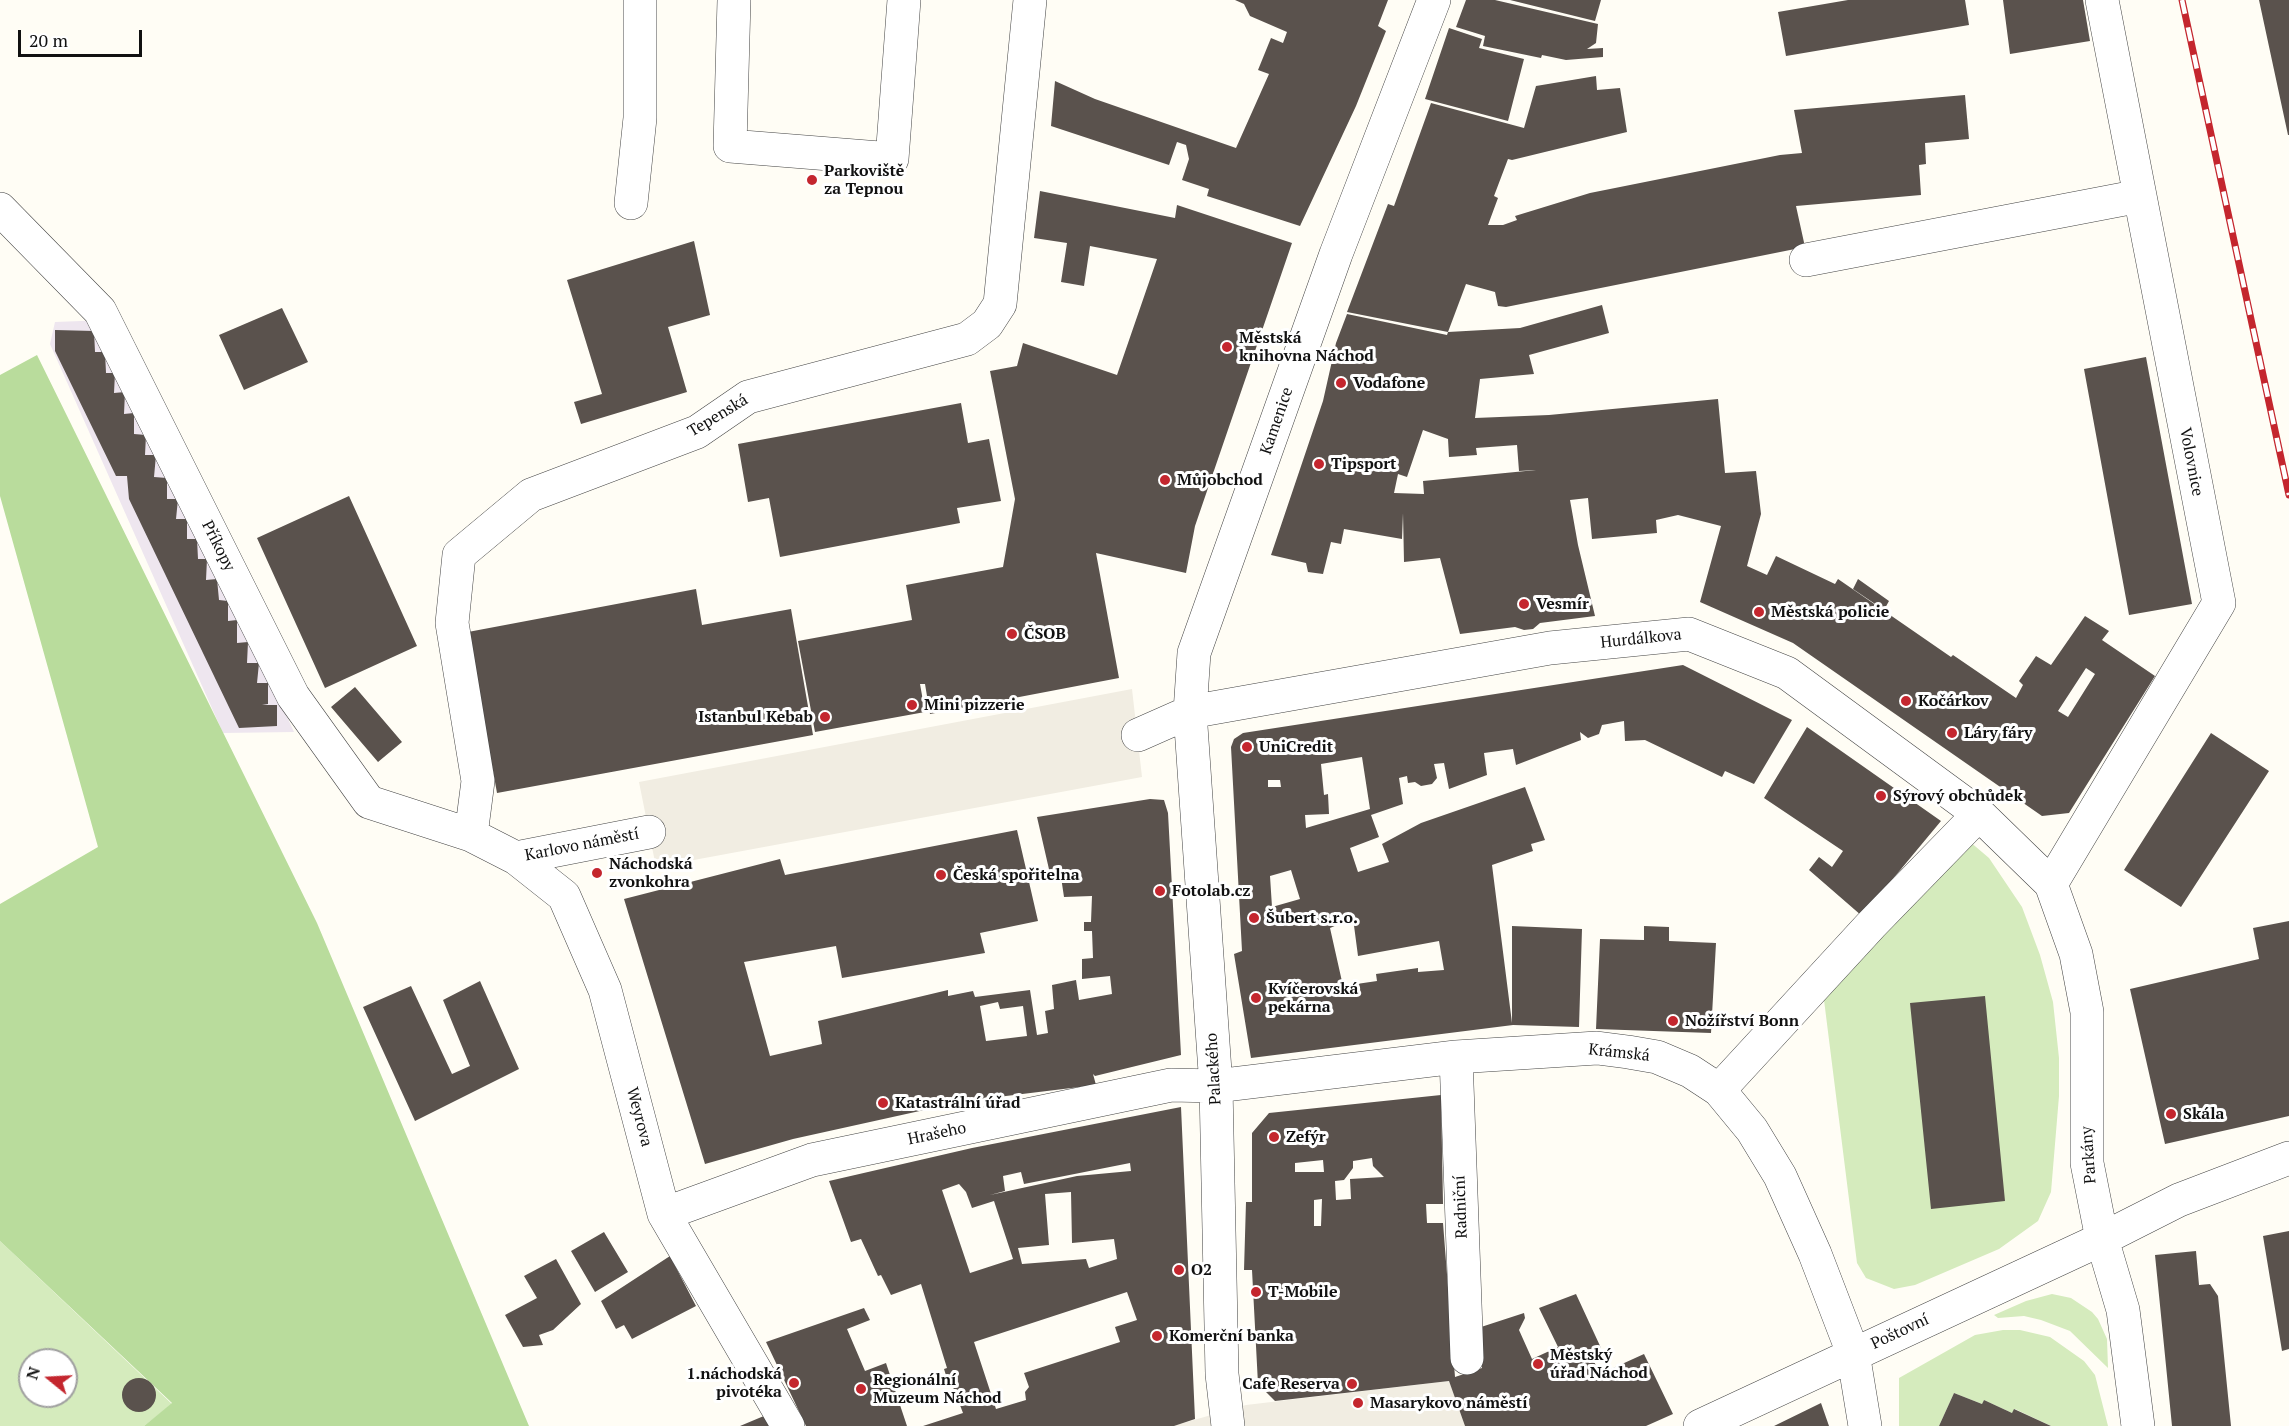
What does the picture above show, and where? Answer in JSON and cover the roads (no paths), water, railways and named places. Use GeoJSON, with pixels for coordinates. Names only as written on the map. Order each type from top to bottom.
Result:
{"type":"FeatureCollection","features":[{"type":"Feature","properties":{"kind":"street"},"geometry":{"type":"LineString","coordinates":[[631,202],[640,118],[640,0]]}},
{"type":"Feature","properties":{"kind":"street"},"geometry":{"type":"LineString","coordinates":[[734,0],[730,146],[892,159],[904,0]]}},
{"type":"Feature","properties":{"kind":"street","name":"Tepenská"},"geometry":{"type":"LineString","coordinates":[[471,836],[478,780],[452,623],[459,555],[531,495],[697,432],[748,397],[967,339],[987,324],[1000,304],[1030,0]]}},
{"type":"Feature","properties":{"kind":"street","name":"Kamenice"},"geometry":{"type":"LineString","coordinates":[[1190,712],[1194,653],[1336,254],[1434,0]]}},
{"type":"Feature","properties":{"kind":"street","name":"Volovnice"},"geometry":{"type":"LineString","coordinates":[[2051,884],[2219,603],[2102,0]]}},
{"type":"Feature","properties":{"kind":"street"},"geometry":{"type":"LineString","coordinates":[[1806,260],[2140,196]]}},
{"type":"Feature","properties":{"kind":"street","name":"Příkopy"},"geometry":{"type":"LineString","coordinates":[[0,209],[100,311],[293,696],[369,802],[471,836]]}},
{"type":"Feature","properties":{"kind":"street","name":"Hurdálkova"},"geometry":{"type":"LineString","coordinates":[[1190,712],[1550,648],[1689,634],[1787,674],[1979,813],[2051,884]]}},
{"type":"Feature","properties":{"kind":"street"},"geometry":{"type":"LineString","coordinates":[[1138,735],[1190,712]]}},
{"type":"Feature","properties":{"kind":"street","name":"Palackého"},"geometry":{"type":"LineString","coordinates":[[1190,712],[1216,1086],[1222,1374],[1228,1426]]}},
{"type":"Feature","properties":{"kind":"street"},"geometry":{"type":"LineString","coordinates":[[1719,1090],[1870,925],[1979,813]]}},
{"type":"Feature","properties":{"kind":"street","name":"Karlovo náměstí"},"geometry":{"type":"LineString","coordinates":[[516,858],[649,832]]}},
{"type":"Feature","properties":{"kind":"street","name":"Weyrova"},"geometry":{"type":"LineString","coordinates":[[471,836],[516,858],[564,896],[605,990],[664,1214],[788,1426]]}},
{"type":"Feature","properties":{"kind":"street","name":"Parkány"},"geometry":{"type":"LineString","coordinates":[[2051,884],[2076,954],[2087,1012],[2086,1151],[2102,1239],[2123,1310],[2138,1426]]}},
{"type":"Feature","properties":{"kind":"street","name":"Krámská"},"geometry":{"type":"LineString","coordinates":[[1216,1086],[1456,1057],[1597,1048],[1657,1057],[1690,1071],[1719,1090],[1752,1130],[1780,1176],[1815,1254],[1853,1353],[1865,1426]]}},
{"type":"Feature","properties":{"kind":"street","name":"Radniční"},"geometry":{"type":"LineString","coordinates":[[1456,1057],[1467,1358]]}},
{"type":"Feature","properties":{"kind":"street","name":"Hrašeho"},"geometry":{"type":"LineString","coordinates":[[664,1214],[812,1160],[1171,1084],[1216,1086]]}},
{"type":"Feature","properties":{"kind":"street","name":"Poštovní"},"geometry":{"type":"LineString","coordinates":[[1700,1426],[2102,1239],[2179,1200],[2289,1158]]}},
{"type":"Feature","properties":{"kind":"railway"},"geometry":{"type":"LineString","coordinates":[[2182,0],[2289,495]]}},
{"type":"Feature","properties":{"kind":"place","name":"Parkoviště za Tepnou"},"geometry":{"type":"Point","coordinates":[812,180]}},
{"type":"Feature","properties":{"kind":"place","name":"Městská knihovna Náchod"},"geometry":{"type":"Point","coordinates":[1227,347]}},
{"type":"Feature","properties":{"kind":"place","name":"Vodafone"},"geometry":{"type":"Point","coordinates":[1341,383]}},
{"type":"Feature","properties":{"kind":"place","name":"Tipsport"},"geometry":{"type":"Point","coordinates":[1319,464]}},
{"type":"Feature","properties":{"kind":"place","name":"Můjobchod"},"geometry":{"type":"Point","coordinates":[1165,480]}},
{"type":"Feature","properties":{"kind":"place","name":"Vesmír"},"geometry":{"type":"Point","coordinates":[1524,604]}},
{"type":"Feature","properties":{"kind":"place","name":"Městská policie"},"geometry":{"type":"Point","coordinates":[1759,612]}},
{"type":"Feature","properties":{"kind":"place","name":"ČSOB"},"geometry":{"type":"Point","coordinates":[1012,634]}},
{"type":"Feature","properties":{"kind":"place","name":"Kočárkov"},"geometry":{"type":"Point","coordinates":[1906,701]}},
{"type":"Feature","properties":{"kind":"place","name":"Mini pizzerie"},"geometry":{"type":"Point","coordinates":[912,705]}},
{"type":"Feature","properties":{"kind":"place","name":"Istanbul Kebab"},"geometry":{"type":"Point","coordinates":[825,717]}},
{"type":"Feature","properties":{"kind":"place","name":"Láry fáry"},"geometry":{"type":"Point","coordinates":[1952,733]}},
{"type":"Feature","properties":{"kind":"place","name":"UniCredit"},"geometry":{"type":"Point","coordinates":[1247,747]}},
{"type":"Feature","properties":{"kind":"place","name":"Sýrový obchůdek"},"geometry":{"type":"Point","coordinates":[1881,796]}},
{"type":"Feature","properties":{"kind":"place","name":"Náchodská zvonkohra"},"geometry":{"type":"Point","coordinates":[597,873]}},
{"type":"Feature","properties":{"kind":"place","name":"Česká spořitelna"},"geometry":{"type":"Point","coordinates":[941,875]}},
{"type":"Feature","properties":{"kind":"place","name":"Fotolab.cz"},"geometry":{"type":"Point","coordinates":[1160,891]}},
{"type":"Feature","properties":{"kind":"place","name":"Šubert s.r.o."},"geometry":{"type":"Point","coordinates":[1254,918]}},
{"type":"Feature","properties":{"kind":"place","name":"Kvíčerovská pekárna"},"geometry":{"type":"Point","coordinates":[1256,998]}},
{"type":"Feature","properties":{"kind":"place","name":"Nožířství Bonn"},"geometry":{"type":"Point","coordinates":[1673,1021]}},
{"type":"Feature","properties":{"kind":"place","name":"Katastrální úřad"},"geometry":{"type":"Point","coordinates":[883,1103]}},
{"type":"Feature","properties":{"kind":"place","name":"Skála"},"geometry":{"type":"Point","coordinates":[2171,1114]}},
{"type":"Feature","properties":{"kind":"place","name":"Zefýr"},"geometry":{"type":"Point","coordinates":[1274,1137]}},
{"type":"Feature","properties":{"kind":"place","name":"O2"},"geometry":{"type":"Point","coordinates":[1179,1270]}},
{"type":"Feature","properties":{"kind":"place","name":"T-Mobile"},"geometry":{"type":"Point","coordinates":[1256,1292]}},
{"type":"Feature","properties":{"kind":"place","name":"Komerční banka"},"geometry":{"type":"Point","coordinates":[1157,1336]}},
{"type":"Feature","properties":{"kind":"place","name":"Městský úřad Náchod"},"geometry":{"type":"Point","coordinates":[1538,1364]}},
{"type":"Feature","properties":{"kind":"place","name":"1.náchodská pivotéka"},"geometry":{"type":"Point","coordinates":[794,1383]}},
{"type":"Feature","properties":{"kind":"place","name":"Cafe Reserva"},"geometry":{"type":"Point","coordinates":[1352,1384]}},
{"type":"Feature","properties":{"kind":"place","name":"Regionální Muzeum Náchod"},"geometry":{"type":"Point","coordinates":[861,1389]}},
{"type":"Feature","properties":{"kind":"place","name":"Masarykovo náměstí"},"geometry":{"type":"Point","coordinates":[1358,1403]}}]}
